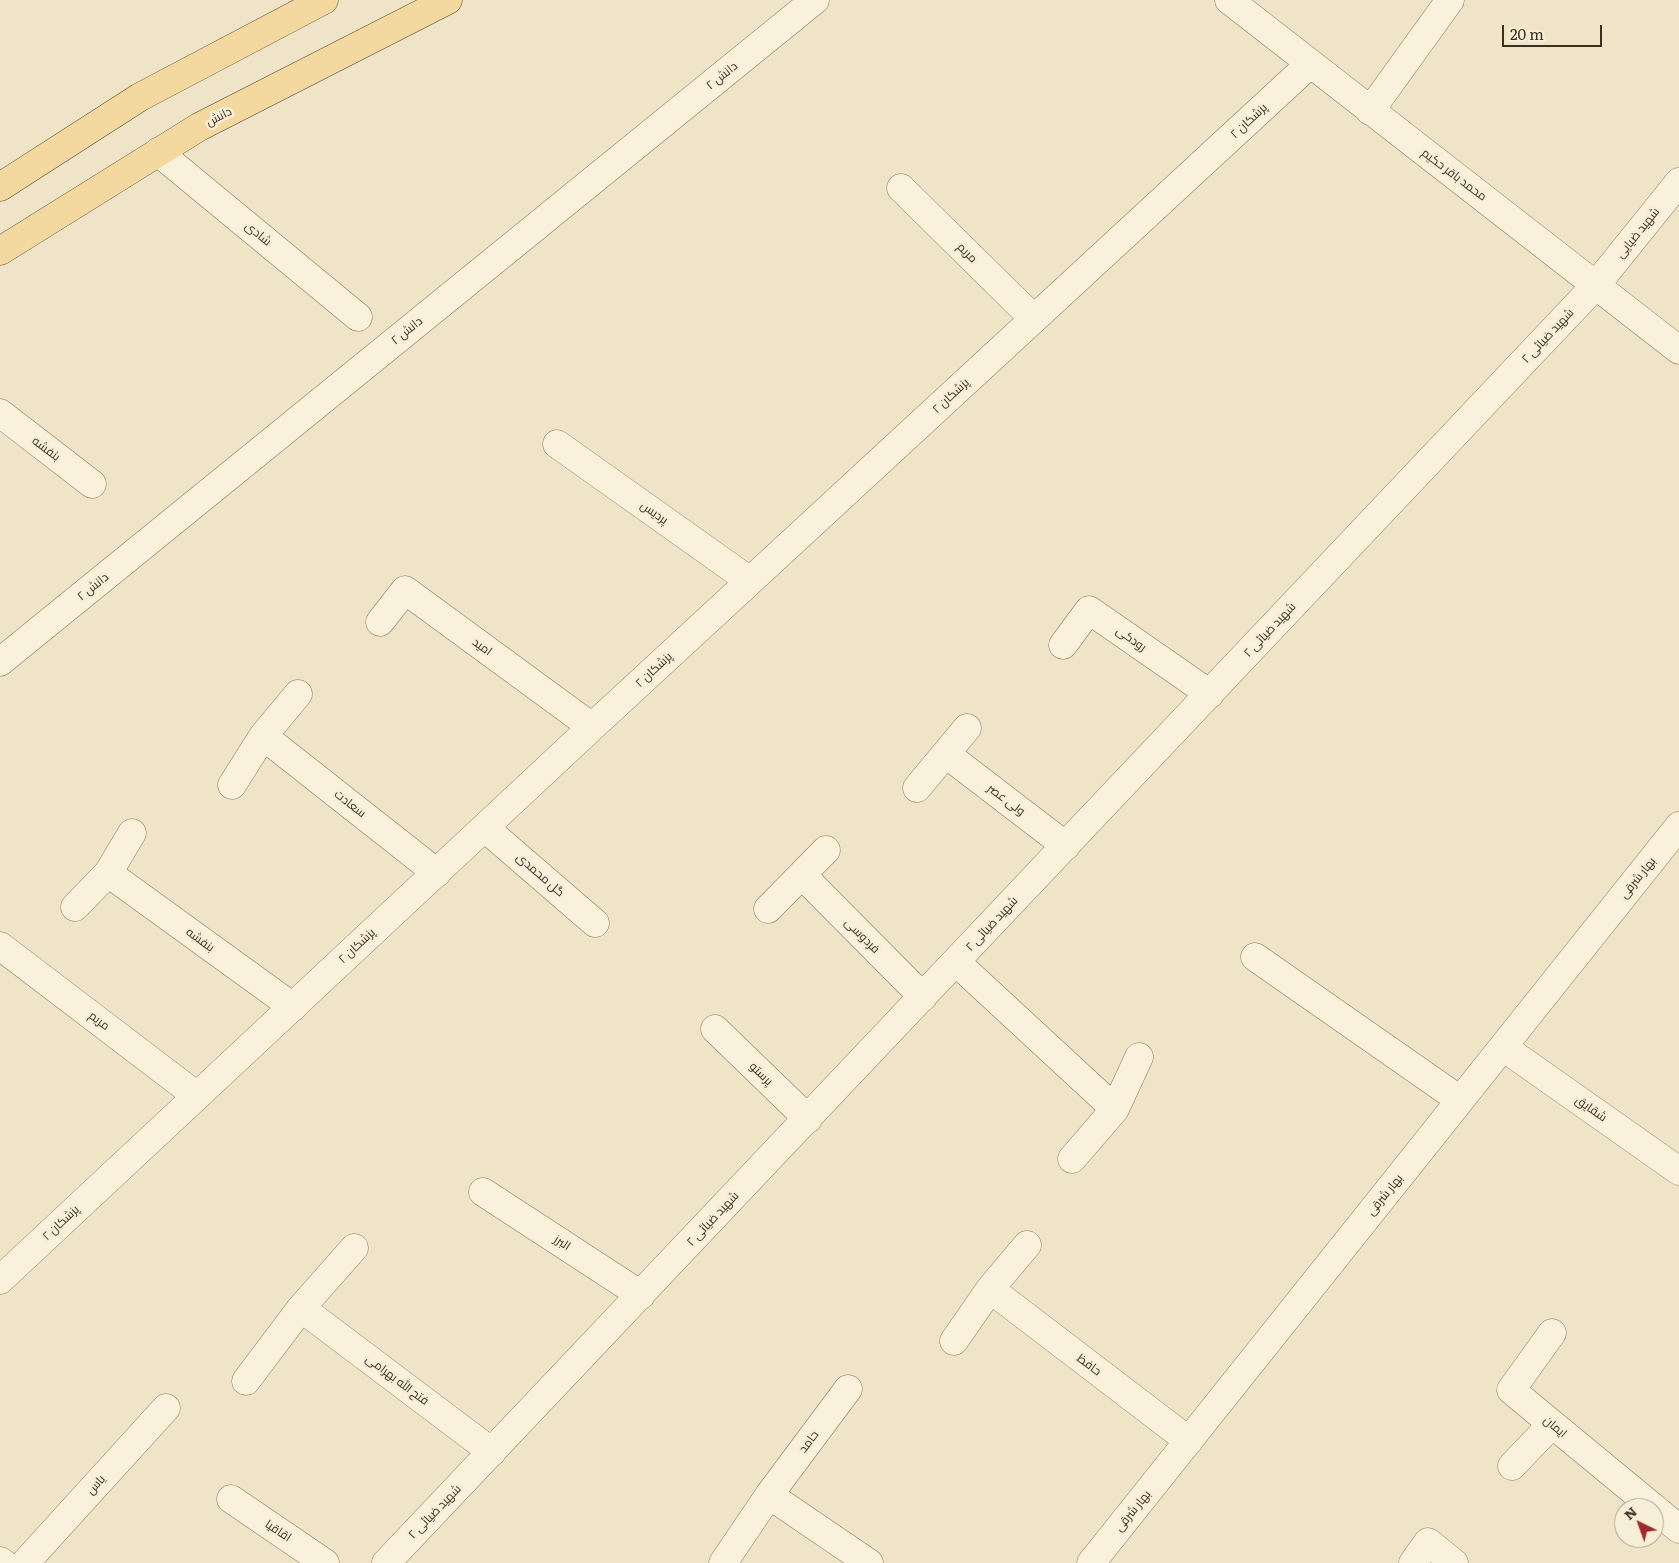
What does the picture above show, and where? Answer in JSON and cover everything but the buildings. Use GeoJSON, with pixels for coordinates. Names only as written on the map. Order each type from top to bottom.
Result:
{"type":"FeatureCollection","features":[{"type":"Feature","properties":{"kind":"main road"},"geometry":{"type":"LineString","coordinates":[[0,187],[140,97],[324,0]]}},
{"type":"Feature","properties":{"kind":"main road","name":"دانش"},"geometry":{"type":"LineString","coordinates":[[0,251],[199,127],[448,0]]}},
{"type":"Feature","properties":{"kind":"street","name":"دانش ۲"},"geometry":{"type":"LineString","coordinates":[[0,662],[815,0]]}},
{"type":"Feature","properties":{"kind":"street","name":"محمد باقر حکیم"},"geometry":{"type":"LineString","coordinates":[[1229,0],[1679,350]]}},
{"type":"Feature","properties":{"kind":"street"},"geometry":{"type":"LineString","coordinates":[[1370,111],[1450,0]]}},
{"type":"Feature","properties":{"kind":"street","name":"پزشکان ۲"},"geometry":{"type":"LineString","coordinates":[[0,1280],[592,727],[1310,64]]}},
{"type":"Feature","properties":{"kind":"street","name":"شادی"},"geometry":{"type":"LineString","coordinates":[[158,152],[358,317]]}},
{"type":"Feature","properties":{"kind":"street","name":"شهید ضیایی"},"geometry":{"type":"LineString","coordinates":[[1596,285],[1679,182]]}},
{"type":"Feature","properties":{"kind":"street","name":"مریم"},"geometry":{"type":"LineString","coordinates":[[901,188],[1034,319]]}},
{"type":"Feature","properties":{"kind":"street","name":"شهید ضیائی ۲"},"geometry":{"type":"LineString","coordinates":[[386,1563],[1596,285]]}},
{"type":"Feature","properties":{"kind":"street","name":"بنفشه"},"geometry":{"type":"LineString","coordinates":[[0,414],[92,484]]}},
{"type":"Feature","properties":{"kind":"street","name":"پردیس"},"geometry":{"type":"LineString","coordinates":[[557,444],[750,581]]}},
{"type":"Feature","properties":{"kind":"street","name":"امید"},"geometry":{"type":"LineString","coordinates":[[380,622],[405,590],[592,727]]}},
{"type":"Feature","properties":{"kind":"street","name":"رودکی"},"geometry":{"type":"LineString","coordinates":[[1063,646],[1089,610],[1210,694]]}},
{"type":"Feature","properties":{"kind":"street"},"geometry":{"type":"LineString","coordinates":[[232,785],[264,736],[298,694]]}},
{"type":"Feature","properties":{"kind":"street"},"geometry":{"type":"LineString","coordinates":[[917,788],[967,728]]}},
{"type":"Feature","properties":{"kind":"street","name":"سعادت"},"geometry":{"type":"LineString","coordinates":[[264,736],[436,872]]}},
{"type":"Feature","properties":{"kind":"street","name":"ولی عصر"},"geometry":{"type":"LineString","coordinates":[[946,754],[1066,846]]}},
{"type":"Feature","properties":{"kind":"street","name":"بهار شرقی"},"geometry":{"type":"LineString","coordinates":[[1105,1558],[1189,1441],[1679,826]]}},
{"type":"Feature","properties":{"kind":"street","name":"گل محمدی"},"geometry":{"type":"LineString","coordinates":[[485,828],[595,923]]}},
{"type":"Feature","properties":{"kind":"street"},"geometry":{"type":"LineString","coordinates":[[75,907],[108,873],[132,833]]}},
{"type":"Feature","properties":{"kind":"street"},"geometry":{"type":"LineString","coordinates":[[768,909],[826,850]]}},
{"type":"Feature","properties":{"kind":"street","name":"بنفشه"},"geometry":{"type":"LineString","coordinates":[[108,873],[293,1006]]}},
{"type":"Feature","properties":{"kind":"street","name":"فردوسی"},"geometry":{"type":"LineString","coordinates":[[802,875],[923,997]]}},
{"type":"Feature","properties":{"kind":"street","name":"مریم"},"geometry":{"type":"LineString","coordinates":[[0,946],[197,1096]]}},
{"type":"Feature","properties":{"kind":"street"},"geometry":{"type":"LineString","coordinates":[[1254,957],[1460,1100]]}},
{"type":"Feature","properties":{"kind":"street"},"geometry":{"type":"LineString","coordinates":[[956,962],[1115,1109]]}},
{"type":"Feature","properties":{"kind":"street","name":"پرستو"},"geometry":{"type":"LineString","coordinates":[[715,1029],[808,1118]]}},
{"type":"Feature","properties":{"kind":"street","name":"شقایق"},"geometry":{"type":"LineString","coordinates":[[1503,1047],[1679,1171]]}},
{"type":"Feature","properties":{"kind":"street"},"geometry":{"type":"LineString","coordinates":[[1072,1159],[1115,1109],[1139,1057]]}},
{"type":"Feature","properties":{"kind":"street","name":"البرز"},"geometry":{"type":"LineString","coordinates":[[483,1192],[641,1295]]}},
{"type":"Feature","properties":{"kind":"street"},"geometry":{"type":"LineString","coordinates":[[954,1341],[990,1289],[1027,1245]]}},
{"type":"Feature","properties":{"kind":"street"},"geometry":{"type":"LineString","coordinates":[[246,1381],[301,1308],[354,1248]]}},
{"type":"Feature","properties":{"kind":"street","name":"حافظ"},"geometry":{"type":"LineString","coordinates":[[990,1289],[1189,1441]]}},
{"type":"Feature","properties":{"kind":"street","name":"فتح الله بهرامی"},"geometry":{"type":"LineString","coordinates":[[301,1308],[492,1452]]}},
{"type":"Feature","properties":{"kind":"street","name":"ایمان"},"geometry":{"type":"LineString","coordinates":[[1552,1333],[1511,1390],[1642,1498]]}},
{"type":"Feature","properties":{"kind":"street","name":"حامد"},"geometry":{"type":"LineString","coordinates":[[723,1563],[769,1494],[848,1390]]}},
{"type":"Feature","properties":{"kind":"street","name":"یاس"},"geometry":{"type":"LineString","coordinates":[[25,1563],[166,1408]]}},
{"type":"Feature","properties":{"kind":"street"},"geometry":{"type":"LineString","coordinates":[[1512,1466],[1552,1424]]}},
{"type":"Feature","properties":{"kind":"street"},"geometry":{"type":"LineString","coordinates":[[769,1494],[869,1563]]}},
{"type":"Feature","properties":{"kind":"street","name":"اقاقیا"},"geometry":{"type":"LineString","coordinates":[[231,1499],[325,1563]]}},
{"type":"Feature","properties":{"kind":"street","name":"ایمان"},"geometry":{"type":"LineString","coordinates":[[1664,1516],[1679,1529]]}},
{"type":"Feature","properties":{"kind":"street"},"geometry":{"type":"LineString","coordinates":[[1413,1563],[1428,1542],[1454,1563]]}}]}
